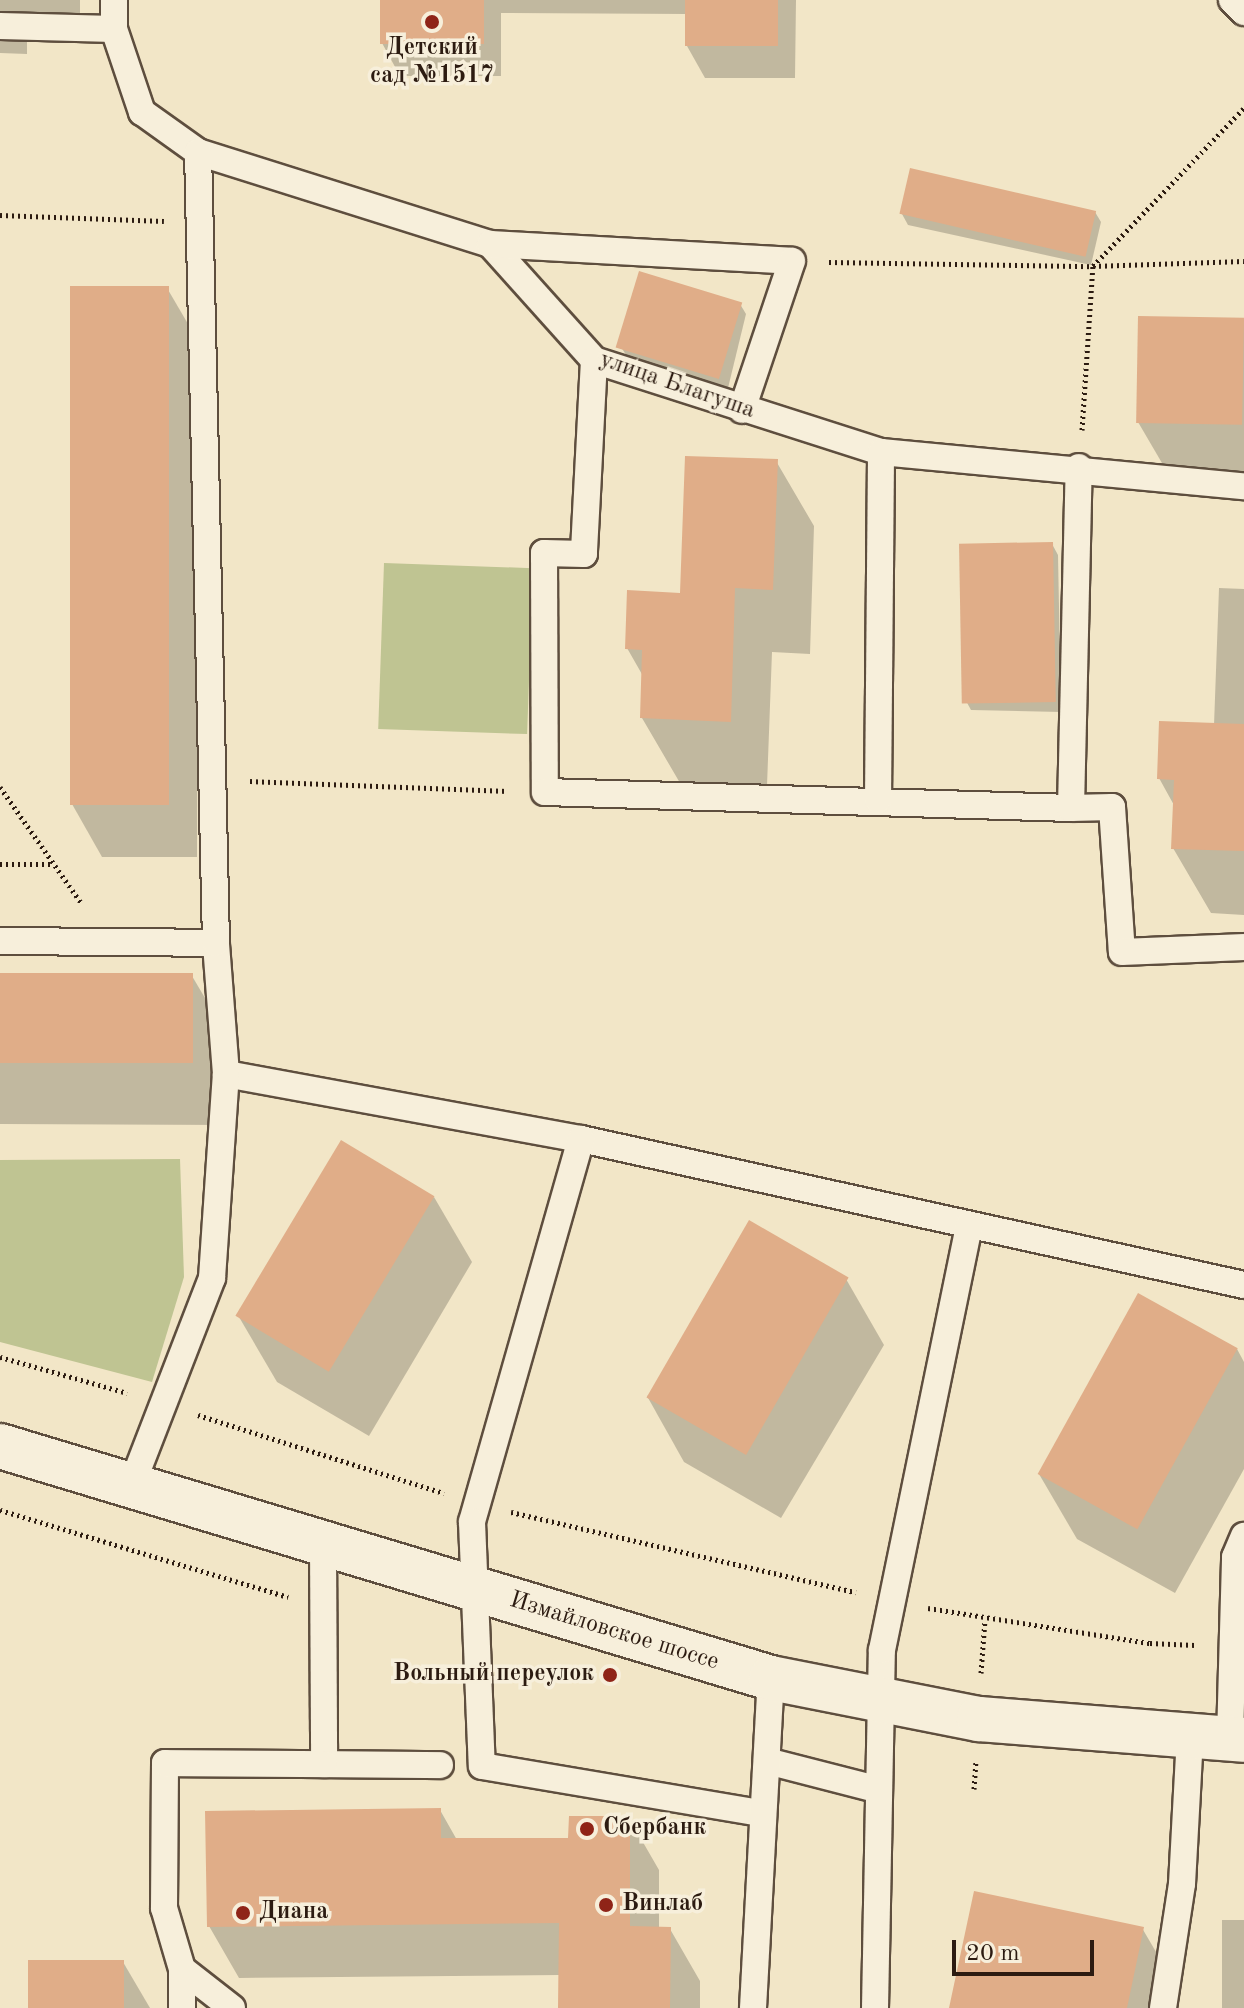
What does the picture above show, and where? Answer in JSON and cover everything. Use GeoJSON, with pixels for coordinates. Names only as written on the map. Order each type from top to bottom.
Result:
{"type":"FeatureCollection","features":[{"type":"Feature","properties":{"kind":"main road","name":"Измайловское шоссе"},"geometry":{"type":"LineString","coordinates":[[0,1446],[771,1678],[979,1719],[1221,1739]]}},
{"type":"Feature","properties":{"kind":"lane"},"geometry":{"type":"LineString","coordinates":[[114,0],[114,29],[142,112],[198,152],[490,244],[792,261],[742,410]]}},
{"type":"Feature","properties":{"kind":"lane"},"geometry":{"type":"LineString","coordinates":[[1232,0],[1244,12]]}},
{"type":"Feature","properties":{"kind":"lane"},"geometry":{"type":"LineString","coordinates":[[0,26],[114,29]]}},
{"type":"Feature","properties":{"kind":"lane"},"geometry":{"type":"LineString","coordinates":[[131,1487],[212,1278],[226,1074],[216,943],[198,152]]}},
{"type":"Feature","properties":{"kind":"lane","name":"улица Благуша"},"geometry":{"type":"LineString","coordinates":[[490,244],[594,360],[742,410],[881,452],[1079,467],[1244,486]]}},
{"type":"Feature","properties":{"kind":"lane"},"geometry":{"type":"LineString","coordinates":[[594,360],[584,554],[544,553],[545,792],[1112,807],[1122,952],[1244,947]]}},
{"type":"Feature","properties":{"kind":"lane"},"geometry":{"type":"LineString","coordinates":[[878,800],[881,452]]}},
{"type":"Feature","properties":{"kind":"lane"},"geometry":{"type":"LineString","coordinates":[[1071,808],[1079,467]]}},
{"type":"Feature","properties":{"kind":"lane"},"geometry":{"type":"LineString","coordinates":[[0,941],[216,943]]}},
{"type":"Feature","properties":{"kind":"lane"},"geometry":{"type":"LineString","coordinates":[[226,1074],[581,1139],[1244,1285]]}},
{"type":"Feature","properties":{"kind":"lane"},"geometry":{"type":"LineString","coordinates":[[581,1139],[472,1522],[482,1766],[760,1813]]}},
{"type":"Feature","properties":{"kind":"lane"},"geometry":{"type":"LineString","coordinates":[[875,2008],[876,1789],[882,1650],[969,1225]]}},
{"type":"Feature","properties":{"kind":"lane"},"geometry":{"type":"LineString","coordinates":[[1163,2008],[1182,1884],[1221,1739],[1233,1647],[1235,1557],[1244,1536]]}},
{"type":"Feature","properties":{"kind":"lane"},"geometry":{"type":"LineString","coordinates":[[323,1545],[324,1764]]}},
{"type":"Feature","properties":{"kind":"lane"},"geometry":{"type":"LineString","coordinates":[[753,2008],[760,1813],[767,1761],[771,1678]]}},
{"type":"Feature","properties":{"kind":"lane"},"geometry":{"type":"LineString","coordinates":[[767,1761],[876,1789]]}},
{"type":"Feature","properties":{"kind":"lane"},"geometry":{"type":"LineString","coordinates":[[182,2008],[182,1969],[164,1908],[165,1763],[440,1765]]}},
{"type":"Feature","properties":{"kind":"lane"},"geometry":{"type":"LineString","coordinates":[[182,1969],[232,2008]]}},
{"type":"Feature","properties":{"kind":"path"},"geometry":{"type":"LineString","coordinates":[[1079,467],[1093,266],[1244,108]]}},
{"type":"Feature","properties":{"kind":"path"},"geometry":{"type":"LineString","coordinates":[[0,214],[201,223]]}},
{"type":"Feature","properties":{"kind":"path"},"geometry":{"type":"LineString","coordinates":[[792,261],[1093,266],[1244,261]]}},
{"type":"Feature","properties":{"kind":"path"},"geometry":{"type":"LineString","coordinates":[[214,779],[545,792]]}},
{"type":"Feature","properties":{"kind":"path"},"geometry":{"type":"LineString","coordinates":[[0,787],[107,941]]}},
{"type":"Feature","properties":{"kind":"path"},"geometry":{"type":"LineString","coordinates":[[0,864],[54,864]]}},
{"type":"Feature","properties":{"kind":"path"},"geometry":{"type":"LineString","coordinates":[[0,1357],[163,1404],[478,1504],[985,1620],[1150,1643],[1233,1647]]}},
{"type":"Feature","properties":{"kind":"path"},"geometry":{"type":"LineString","coordinates":[[0,1510],[323,1608]]}},
{"type":"Feature","properties":{"kind":"green space"},"geometry":{"type":"Polygon","coordinates":[[[384,563],[533,568],[527,734],[378,729],[384,563]]]}},
{"type":"Feature","properties":{"kind":"green space"},"geometry":{"type":"Polygon","coordinates":[[[180,1159],[184,1277],[152,1382],[0,1342],[0,1160],[180,1159]]]}},
{"type":"Feature","properties":{"kind":"building","name":"Детский сад №1517"},"geometry":{"type":"Polygon","coordinates":[[[380,0],[484,0],[484,44],[380,44],[380,0]]]}},
{"type":"Feature","properties":{"kind":"building"},"geometry":{"type":"Polygon","coordinates":[[[685,0],[778,0],[778,46],[685,46],[685,0]]]}},
{"type":"Feature","properties":{"kind":"building"},"geometry":{"type":"Polygon","coordinates":[[[910,168],[1096,211],[1086,257],[899,214],[910,168]]]}},
{"type":"Feature","properties":{"kind":"building"},"geometry":{"type":"Polygon","coordinates":[[[639,271],[742,303],[719,379],[616,348],[639,271]]]}},
{"type":"Feature","properties":{"kind":"building"},"geometry":{"type":"Polygon","coordinates":[[[70,286],[169,286],[169,805],[70,805],[70,286]]]}},
{"type":"Feature","properties":{"kind":"building"},"geometry":{"type":"Polygon","coordinates":[[[1138,316],[1244,318],[1242,425],[1136,423],[1138,316]]]}},
{"type":"Feature","properties":{"kind":"building"},"geometry":{"type":"Polygon","coordinates":[[[685,456],[778,459],[773,590],[735,588],[731,722],[640,718],[642,650],[625,649],[627,590],[680,593],[685,456]]]}},
{"type":"Feature","properties":{"kind":"building"},"geometry":{"type":"Polygon","coordinates":[[[1053,542],[1056,702],[962,704],[959,544],[1053,542]]]}},
{"type":"Feature","properties":{"kind":"building"},"geometry":{"type":"Polygon","coordinates":[[[1159,721],[1244,724],[1244,851],[1171,849],[1174,780],[1157,779],[1159,721]]]}},
{"type":"Feature","properties":{"kind":"building"},"geometry":{"type":"Polygon","coordinates":[[[0,973],[193,973],[193,1063],[0,1063],[0,973]]]}},
{"type":"Feature","properties":{"kind":"building"},"geometry":{"type":"Polygon","coordinates":[[[341,1140],[434,1196],[329,1372],[235,1316],[341,1140]]]}},
{"type":"Feature","properties":{"kind":"building"},"geometry":{"type":"Polygon","coordinates":[[[749,1220],[849,1278],[746,1455],[646,1398],[749,1220]]]}},
{"type":"Feature","properties":{"kind":"building"},"geometry":{"type":"Polygon","coordinates":[[[1138,1293],[1238,1348],[1137,1529],[1038,1474],[1138,1293]]]}},
{"type":"Feature","properties":{"kind":"building"},"geometry":{"type":"Polygon","coordinates":[[[441,1808],[441,1838],[568,1838],[569,1816],[630,1816],[630,1926],[671,1927],[670,2008],[558,2008],[559,1923],[207,1927],[205,1811],[441,1808]]]}},
{"type":"Feature","properties":{"kind":"building"},"geometry":{"type":"Polygon","coordinates":[[[974,1891],[1144,1927],[1127,2008],[949,2008],[974,1891]]]}},
{"type":"Feature","properties":{"kind":"building"},"geometry":{"type":"Polygon","coordinates":[[[28,1960],[124,1960],[124,2008],[28,2008],[28,1960]]]}},
{"type":"Feature","properties":{"kind":"place","name":"Детский сад №1517"},"geometry":{"type":"Point","coordinates":[432,22]}},
{"type":"Feature","properties":{"kind":"place","name":"Вольный переулок"},"geometry":{"type":"Point","coordinates":[610,1675]}},
{"type":"Feature","properties":{"kind":"place","name":"Сбербанк"},"geometry":{"type":"Point","coordinates":[587,1829]}},
{"type":"Feature","properties":{"kind":"place","name":"Винлаб"},"geometry":{"type":"Point","coordinates":[606,1905]}},
{"type":"Feature","properties":{"kind":"place","name":"Диана"},"geometry":{"type":"Point","coordinates":[243,1913]}}]}
